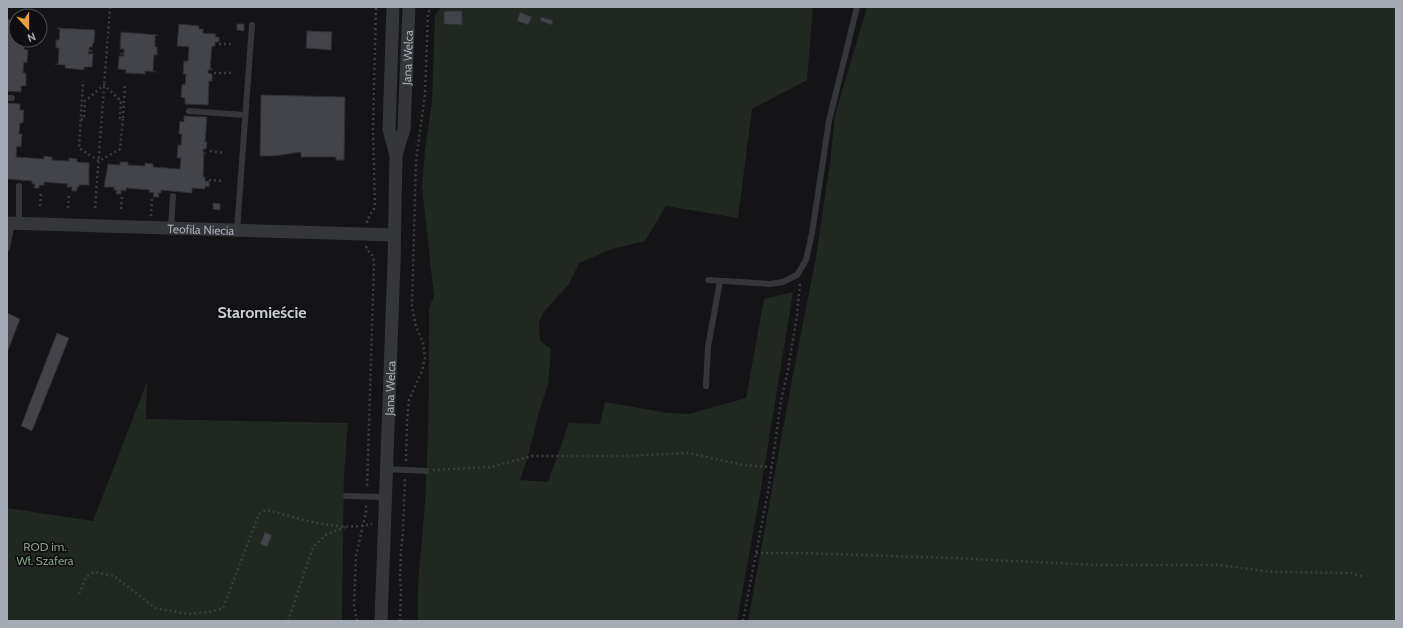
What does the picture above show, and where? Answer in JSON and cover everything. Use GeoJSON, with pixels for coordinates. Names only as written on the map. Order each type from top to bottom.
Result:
{"type":"FeatureCollection","features":[{"type":"Feature","properties":{"kind":"street","name":"Jana Welca"},"geometry":{"type":"LineString","coordinates":[[393,7],[389,129],[396,155]]}},
{"type":"Feature","properties":{"kind":"street","name":"Jana Welca"},"geometry":{"type":"LineString","coordinates":[[381,621],[396,155],[404,129],[409,7]]}},
{"type":"Feature","properties":{"kind":"street","name":"Teofila Niecia"},"geometry":{"type":"LineString","coordinates":[[12,224],[394,234]]}},
{"type":"Feature","properties":{"kind":"lane"},"geometry":{"type":"LineString","coordinates":[[708,280],[770,284],[783,282],[797,275],[806,260],[812,233],[829,120],[857,7]]}},
{"type":"Feature","properties":{"kind":"lane"},"geometry":{"type":"LineString","coordinates":[[236,230],[252,25]]}},
{"type":"Feature","properties":{"kind":"lane"},"geometry":{"type":"LineString","coordinates":[[189,111],[245,114]]}},
{"type":"Feature","properties":{"kind":"lane"},"geometry":{"type":"LineString","coordinates":[[7,248],[19,186]]}},
{"type":"Feature","properties":{"kind":"lane"},"geometry":{"type":"LineString","coordinates":[[171,228],[173,196]]}},
{"type":"Feature","properties":{"kind":"lane"},"geometry":{"type":"LineString","coordinates":[[706,386],[708,347],[720,281]]}},
{"type":"Feature","properties":{"kind":"lane"},"geometry":{"type":"LineString","coordinates":[[386,469],[426,471]]}},
{"type":"Feature","properties":{"kind":"lane"},"geometry":{"type":"LineString","coordinates":[[346,496],[385,497]]}},
{"type":"Feature","properties":{"kind":"path"},"geometry":{"type":"LineString","coordinates":[[95,208],[110,7]]}},
{"type":"Feature","properties":{"kind":"path"},"geometry":{"type":"LineString","coordinates":[[366,228],[368,217],[375,207],[373,129],[376,7]]}},
{"type":"Feature","properties":{"kind":"path"},"geometry":{"type":"LineString","coordinates":[[400,621],[400,570],[404,532],[405,470],[409,400],[422,371],[425,358],[422,342],[416,327],[412,306],[416,161],[425,94],[428,13],[432,7]]}},
{"type":"Feature","properties":{"kind":"path"},"geometry":{"type":"LineString","coordinates":[[220,44],[233,44]]}},
{"type":"Feature","properties":{"kind":"path"},"geometry":{"type":"LineString","coordinates":[[214,73],[230,73]]}},
{"type":"Feature","properties":{"kind":"path"},"geometry":{"type":"LineString","coordinates":[[83,81],[79,148],[98,161]]}},
{"type":"Feature","properties":{"kind":"path"},"geometry":{"type":"LineString","coordinates":[[104,85],[121,101],[120,118],[123,118]]}},
{"type":"Feature","properties":{"kind":"path"},"geometry":{"type":"LineString","coordinates":[[80,119],[84,119],[85,101],[104,85]]}},
{"type":"Feature","properties":{"kind":"path"},"geometry":{"type":"LineString","coordinates":[[98,161],[120,149],[125,85]]}},
{"type":"Feature","properties":{"kind":"path"},"geometry":{"type":"LineString","coordinates":[[210,151],[225,152]]}},
{"type":"Feature","properties":{"kind":"path"},"geometry":{"type":"LineString","coordinates":[[208,180],[223,181]]}},
{"type":"Feature","properties":{"kind":"path"},"geometry":{"type":"LineString","coordinates":[[40,206],[41,191]]}},
{"type":"Feature","properties":{"kind":"path"},"geometry":{"type":"LineString","coordinates":[[68,208],[69,193]]}},
{"type":"Feature","properties":{"kind":"path"},"geometry":{"type":"LineString","coordinates":[[121,209],[122,196]]}},
{"type":"Feature","properties":{"kind":"path"},"geometry":{"type":"LineString","coordinates":[[151,223],[152,198]]}},
{"type":"Feature","properties":{"kind":"path"},"geometry":{"type":"LineString","coordinates":[[357,621],[354,605],[356,556],[366,512],[374,264],[374,258],[367,249],[366,241]]}},
{"type":"Feature","properties":{"kind":"path"},"geometry":{"type":"LineString","coordinates":[[742,621],[772,468],[781,401],[788,370],[797,315],[800,283],[797,275]]}},
{"type":"Feature","properties":{"kind":"path"},"geometry":{"type":"LineString","coordinates":[[426,471],[491,467],[532,456],[625,456],[688,453],[744,465],[772,468]]}},
{"type":"Feature","properties":{"kind":"path"},"geometry":{"type":"LineString","coordinates":[[79,594],[86,577],[94,572],[114,576],[155,608],[188,614],[209,612],[223,608],[259,514],[267,510],[329,526],[363,526],[384,522]]}},
{"type":"Feature","properties":{"kind":"path"},"geometry":{"type":"LineString","coordinates":[[288,621],[313,547],[326,535],[347,526]]}},
{"type":"Feature","properties":{"kind":"path"},"geometry":{"type":"LineString","coordinates":[[756,553],[951,558],[1097,565],[1218,565],[1273,572],[1351,573],[1364,577]]}},
{"type":"Feature","properties":{"kind":"green space"},"geometry":{"type":"Polygon","coordinates":[[[441,7],[813,7],[807,80],[752,109],[738,218],[666,206],[645,241],[612,249],[579,263],[569,284],[543,313],[539,323],[540,341],[551,349],[548,385],[520,480],[548,482],[569,423],[600,424],[605,402],[668,413],[689,414],[746,398],[764,299],[793,292],[760,494],[737,621],[418,621],[418,590],[427,452],[429,308],[434,296],[422,187],[425,150],[432,102],[435,15],[441,7]]]}},
{"type":"Feature","properties":{"kind":"green space"},"geometry":{"type":"Polygon","coordinates":[[[867,7],[1396,7],[1396,621],[748,621],[793,374],[815,263],[830,163],[835,115],[867,7]]]}},
{"type":"Feature","properties":{"kind":"green space","name":"ROD im. Wł. Szafera"},"geometry":{"type":"Polygon","coordinates":[[[147,382],[146,419],[348,423],[344,473],[342,621],[7,621],[7,508],[93,521],[147,382]]]}},
{"type":"Feature","properties":{"kind":"building"},"geometry":{"type":"Polygon","coordinates":[[[444,11],[462,11],[462,25],[444,24],[444,11]]]}},
{"type":"Feature","properties":{"kind":"building"},"geometry":{"type":"Polygon","coordinates":[[[520,12],[532,17],[528,25],[517,21],[520,12]]]}},
{"type":"Feature","properties":{"kind":"building"},"geometry":{"type":"Polygon","coordinates":[[[541,17],[553,20],[552,25],[540,21],[541,17]]]}},
{"type":"Feature","properties":{"kind":"building"},"geometry":{"type":"Polygon","coordinates":[[[7,19],[8,48],[24,48],[28,50],[27,63],[24,62],[23,73],[26,73],[26,86],[21,86],[21,92],[7,91],[7,19]]]}},
{"type":"Feature","properties":{"kind":"building"},"geometry":{"type":"Polygon","coordinates":[[[179,24],[199,26],[199,29],[203,29],[203,33],[216,34],[215,37],[219,37],[219,42],[215,42],[215,46],[212,46],[210,69],[212,70],[208,70],[208,73],[212,74],[212,81],[209,81],[208,105],[185,104],[185,98],[181,97],[182,84],[185,85],[186,74],[183,74],[184,61],[188,61],[189,47],[177,46],[179,24]]]}},
{"type":"Feature","properties":{"kind":"building"},"geometry":{"type":"Polygon","coordinates":[[[237,24],[244,24],[244,31],[237,30],[237,24]]]}},
{"type":"Feature","properties":{"kind":"building"},"geometry":{"type":"Polygon","coordinates":[[[57,28],[95,30],[94,43],[92,47],[89,47],[89,50],[92,50],[92,52],[89,51],[88,54],[93,54],[92,67],[84,67],[84,70],[65,68],[65,65],[55,64],[58,64],[59,48],[56,48],[56,40],[59,40],[60,29],[57,28]]]}},
{"type":"Feature","properties":{"kind":"building"},"geometry":{"type":"Polygon","coordinates":[[[307,31],[332,32],[331,50],[306,48],[307,31]]]}},
{"type":"Feature","properties":{"kind":"building"},"geometry":{"type":"Polygon","coordinates":[[[121,32],[158,35],[155,36],[157,55],[154,55],[153,71],[156,72],[145,71],[145,74],[126,73],[126,70],[118,69],[119,56],[124,56],[124,54],[120,54],[124,53],[124,49],[120,49],[121,32]]]}},
{"type":"Feature","properties":{"kind":"building"},"geometry":{"type":"Polygon","coordinates":[[[261,95],[345,97],[344,160],[336,160],[336,157],[301,157],[301,152],[274,156],[260,156],[261,95]]]}},
{"type":"Feature","properties":{"kind":"building"},"geometry":{"type":"Polygon","coordinates":[[[7,103],[20,104],[20,110],[24,110],[23,123],[20,123],[19,134],[22,134],[21,147],[17,146],[16,157],[44,159],[44,156],[52,157],[52,160],[69,161],[69,158],[77,159],[77,162],[89,163],[89,185],[79,185],[79,187],[77,187],[77,191],[72,191],[72,187],[67,187],[68,184],[44,182],[44,185],[39,185],[39,188],[34,188],[35,184],[32,184],[32,181],[7,179],[7,103]]]}},
{"type":"Feature","properties":{"kind":"building"},"geometry":{"type":"Polygon","coordinates":[[[184,116],[207,117],[205,142],[207,142],[206,149],[203,149],[203,152],[206,153],[204,153],[203,177],[205,177],[205,181],[209,181],[209,187],[205,186],[205,189],[192,188],[192,193],[161,190],[161,193],[158,193],[159,197],[153,197],[154,193],[149,192],[150,190],[126,188],[126,191],[121,190],[121,194],[116,194],[117,190],[114,190],[114,187],[104,187],[108,164],[120,165],[120,162],[128,162],[128,165],[145,166],[145,163],[153,164],[153,167],[180,169],[181,158],[177,158],[178,145],[181,145],[182,134],[179,134],[180,121],[184,122],[184,116]]]}},
{"type":"Feature","properties":{"kind":"building"},"geometry":{"type":"Polygon","coordinates":[[[213,203],[220,204],[220,210],[213,209],[213,203]]]}},
{"type":"Feature","properties":{"kind":"building"},"geometry":{"type":"Polygon","coordinates":[[[7,313],[20,319],[7,353],[7,313]]]}},
{"type":"Feature","properties":{"kind":"building"},"geometry":{"type":"Polygon","coordinates":[[[57,333],[69,338],[32,431],[21,426],[57,333]]]}},
{"type":"Feature","properties":{"kind":"building"},"geometry":{"type":"Polygon","coordinates":[[[265,532],[272,535],[267,547],[260,544],[265,532]]]}},
{"type":"Feature","properties":{"kind":"district","name":"Staromieście"},"geometry":{"type":"Point","coordinates":[262,312]}}]}
